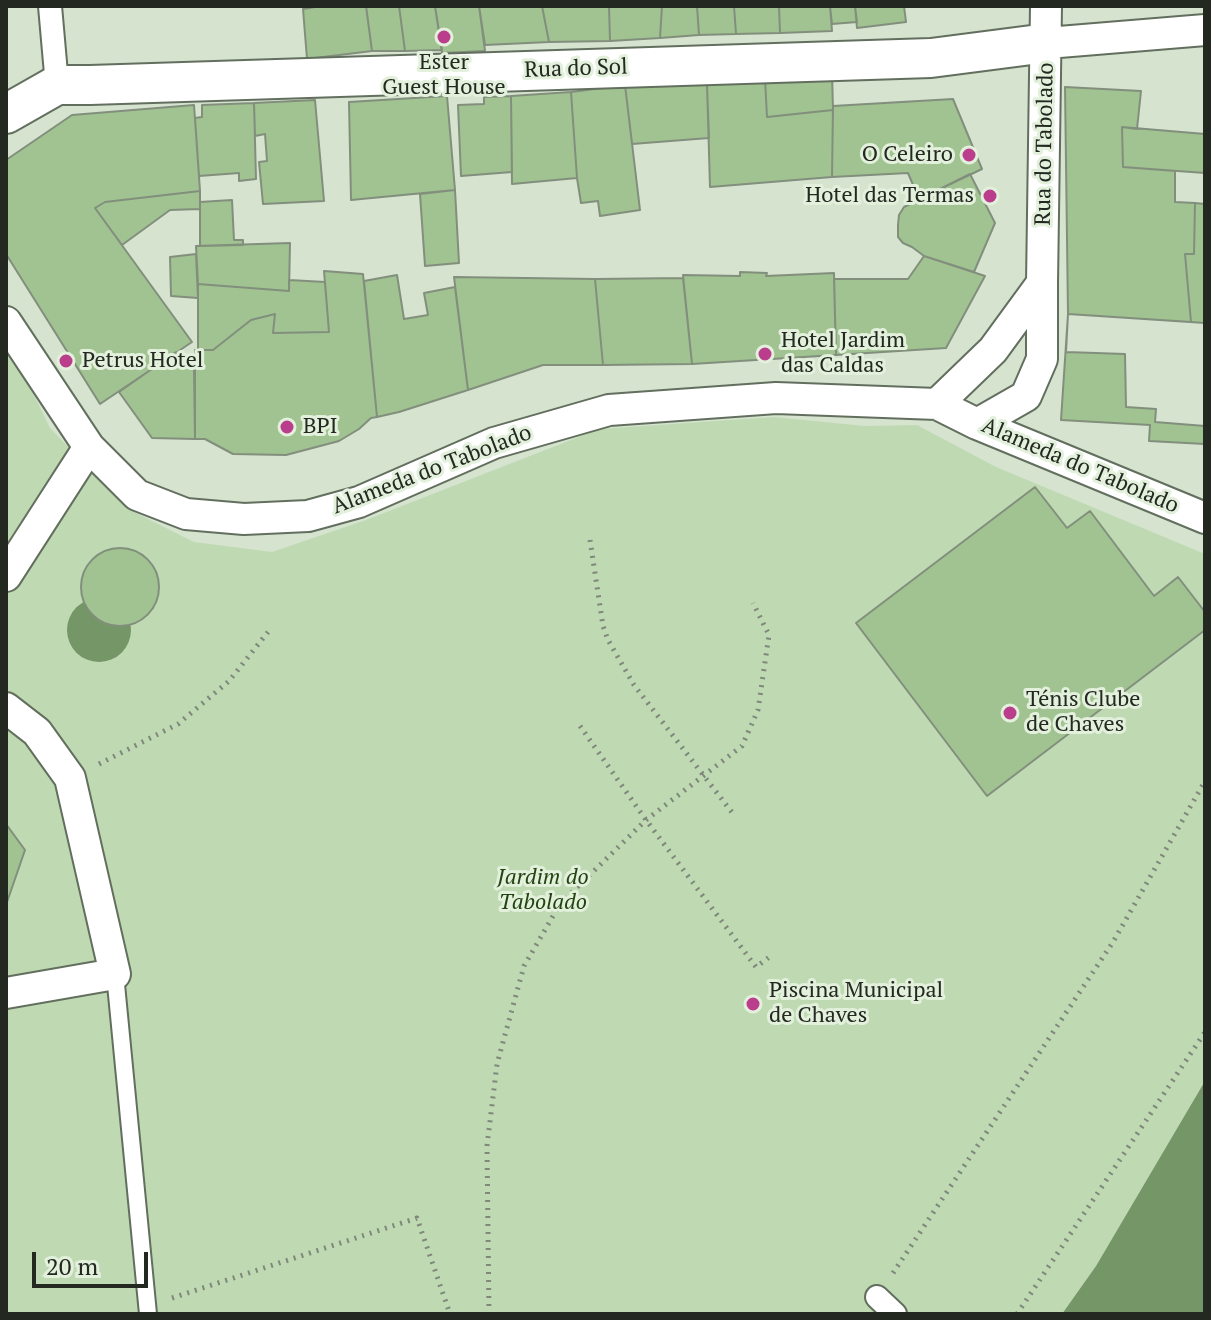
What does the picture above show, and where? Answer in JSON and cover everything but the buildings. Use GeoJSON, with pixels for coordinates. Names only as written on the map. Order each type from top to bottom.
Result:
{"type":"FeatureCollection","features":[{"type":"Feature","properties":{"kind":"street"},"geometry":{"type":"LineString","coordinates":[[6,114],[57,85],[50,6]]}},
{"type":"Feature","properties":{"kind":"street","name":"Rua do Tabolado"},"geometry":{"type":"LineString","coordinates":[[977,424],[1026,396],[1042,359],[1046,6]]}},
{"type":"Feature","properties":{"kind":"street"},"geometry":{"type":"LineString","coordinates":[[1047,43],[1205,30]]}},
{"type":"Feature","properties":{"kind":"street","name":"Rua do Sol"},"geometry":{"type":"LineString","coordinates":[[57,85],[931,58],[1047,43]]}},
{"type":"Feature","properties":{"kind":"street"},"geometry":{"type":"LineString","coordinates":[[937,404],[993,350],[1042,283]]}},
{"type":"Feature","properties":{"kind":"street","name":"Alameda do Tabolado"},"geometry":{"type":"LineString","coordinates":[[6,322],[89,447],[137,495],[186,514],[244,519],[308,516],[359,502],[494,443],[609,410],[776,398],[937,404],[977,424],[1205,518]]}},
{"type":"Feature","properties":{"kind":"street"},"geometry":{"type":"LineString","coordinates":[[6,576],[89,447]]}},
{"type":"Feature","properties":{"kind":"street"},"geometry":{"type":"LineString","coordinates":[[6,708],[37,732],[70,778],[115,974],[6,993]]}},
{"type":"Feature","properties":{"kind":"street"},"geometry":{"type":"LineString","coordinates":[[877,1297],[895,1314]]}},
{"type":"Feature","properties":{"kind":"lane"},"geometry":{"type":"LineString","coordinates":[[115,974],[148,1310]]}},
{"type":"Feature","properties":{"kind":"path"},"geometry":{"type":"LineString","coordinates":[[590,540],[603,626],[608,640],[634,685],[734,815]]}},
{"type":"Feature","properties":{"kind":"path"},"geometry":{"type":"LineString","coordinates":[[489,1314],[487,1146],[497,1064],[524,966],[560,904],[646,820],[742,746],[758,710],[769,635],[753,603]]}},
{"type":"Feature","properties":{"kind":"path"},"geometry":{"type":"LineString","coordinates":[[70,778],[178,724],[229,681],[268,632]]}},
{"type":"Feature","properties":{"kind":"path"},"geometry":{"type":"LineString","coordinates":[[580,726],[756,967],[772,955]]}},
{"type":"Feature","properties":{"kind":"path"},"geometry":{"type":"LineString","coordinates":[[877,1297],[1113,942],[1205,781]]}},
{"type":"Feature","properties":{"kind":"path"},"geometry":{"type":"LineString","coordinates":[[1017,1314],[1205,1032]]}},
{"type":"Feature","properties":{"kind":"path"},"geometry":{"type":"LineString","coordinates":[[148,1310],[417,1218],[450,1314]]}},
{"type":"Feature","properties":{"kind":"green space","name":"Jardim do Tabolado"},"geometry":{"type":"Polygon","coordinates":[[[6,338],[50,428],[128,509],[194,542],[272,552],[366,520],[599,429],[774,417],[865,426],[917,425],[996,467],[1205,554],[1205,612],[1178,577],[1154,596],[1090,511],[1067,528],[987,795],[1205,630],[1205,1081],[1096,1266],[1062,1314],[6,1314],[6,338]]]}},
{"type":"Feature","properties":{"kind":"shaded area"},"geometry":{"type":"Polygon","coordinates":[[[99,598],[117,604],[125,612],[131,630],[125,648],[117,656],[99,662],[81,656],[73,648],[67,630],[73,612],[81,604],[99,598]]]}},
{"type":"Feature","properties":{"kind":"shaded area"},"geometry":{"type":"Polygon","coordinates":[[[1205,1081],[1205,1314],[1062,1314],[1096,1266],[1205,1081]]]}},
{"type":"Feature","properties":{"kind":"place","name":"Ester Guest House"},"geometry":{"type":"Point","coordinates":[444,37]}},
{"type":"Feature","properties":{"kind":"place","name":"O Celeiro"},"geometry":{"type":"Point","coordinates":[969,155]}},
{"type":"Feature","properties":{"kind":"place","name":"Hotel das Termas"},"geometry":{"type":"Point","coordinates":[990,196]}},
{"type":"Feature","properties":{"kind":"place","name":"Hotel Jardim das Caldas"},"geometry":{"type":"Point","coordinates":[765,354]}},
{"type":"Feature","properties":{"kind":"place","name":"Petrus Hotel"},"geometry":{"type":"Point","coordinates":[66,361]}},
{"type":"Feature","properties":{"kind":"place","name":"BPI"},"geometry":{"type":"Point","coordinates":[287,427]}},
{"type":"Feature","properties":{"kind":"place","name":"Ténis Clube de Chaves"},"geometry":{"type":"Point","coordinates":[1010,713]}},
{"type":"Feature","properties":{"kind":"place","name":"Piscina Municipal de Chaves"},"geometry":{"type":"Point","coordinates":[753,1004]}}]}
